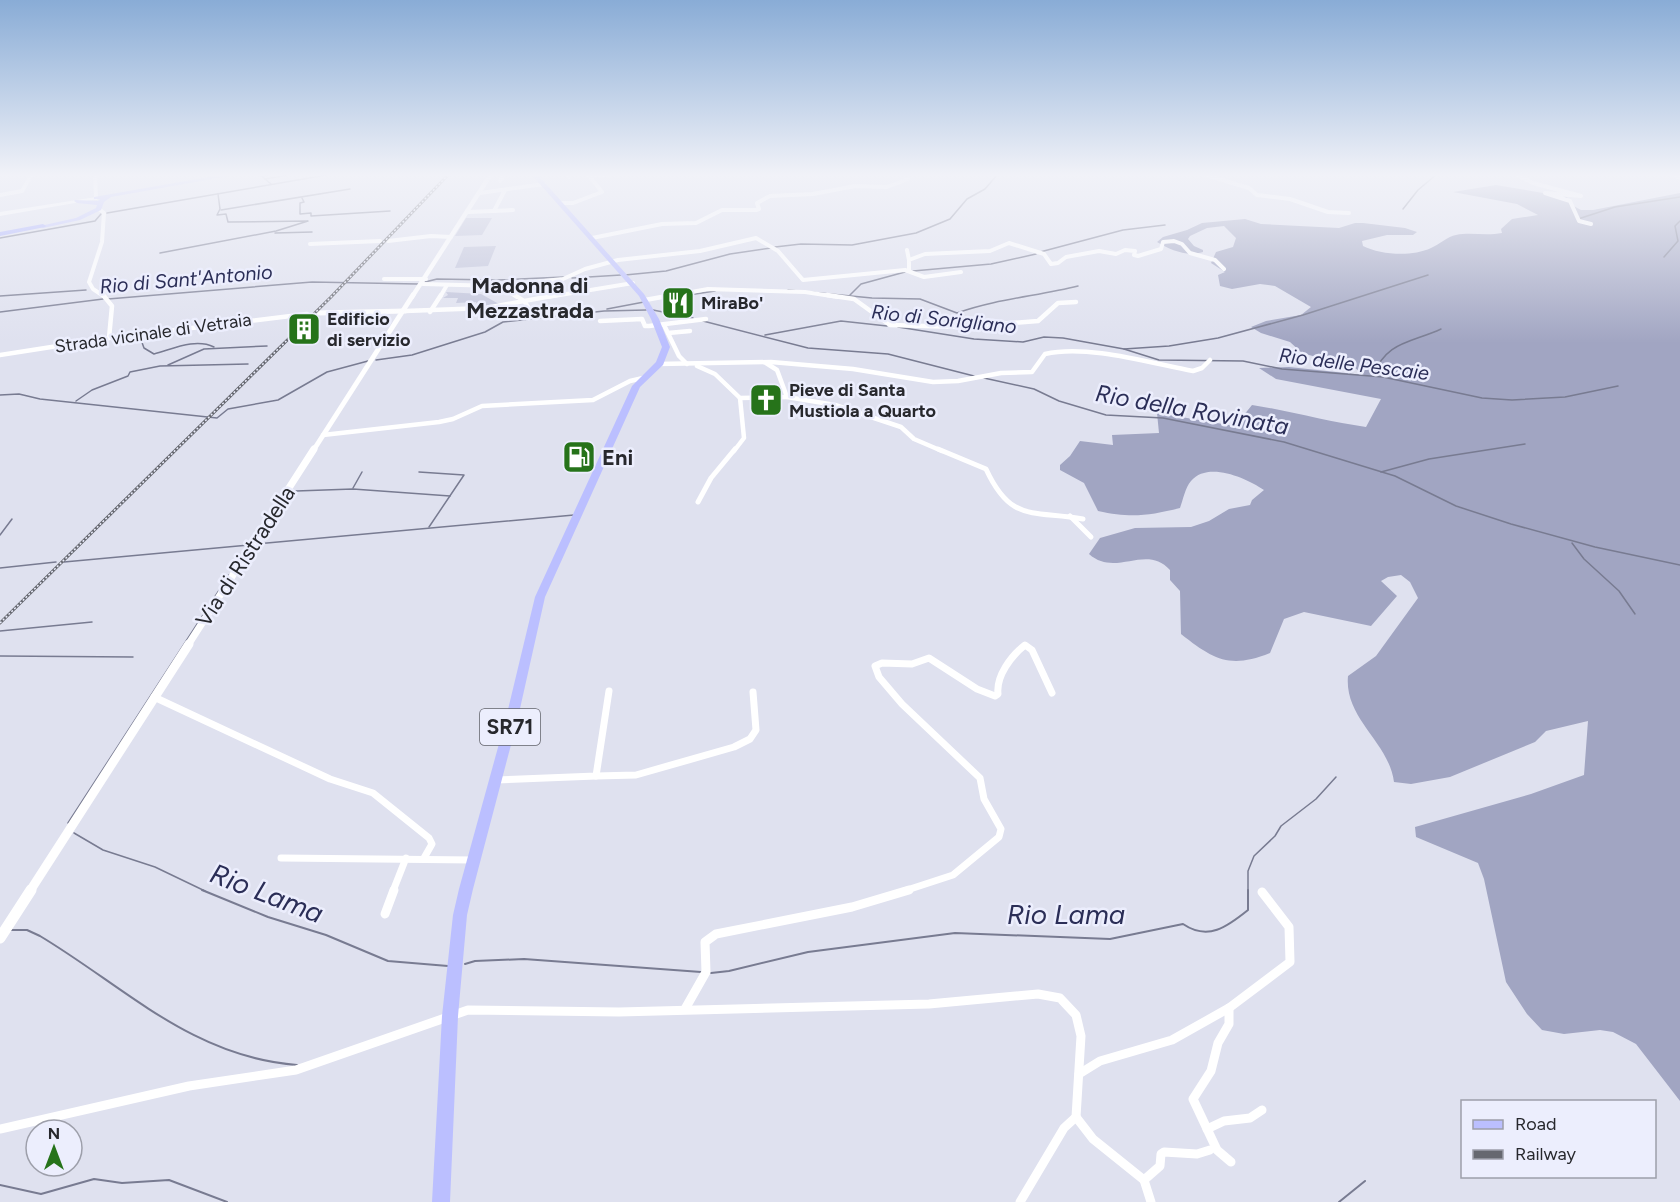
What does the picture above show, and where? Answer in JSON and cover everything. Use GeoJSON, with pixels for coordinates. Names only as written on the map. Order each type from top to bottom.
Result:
{"type":"FeatureCollection","features":[{"type":"Feature","properties":{"kind":"highway"},"geometry":{"type":"LineString","coordinates":[[0,234],[21,230]]}},
{"type":"Feature","properties":{"kind":"main road"},"geometry":{"type":"LineString","coordinates":[[585,230],[613,262],[625,282],[635,286],[663,328],[666,347],[661,364]]}},
{"type":"Feature","properties":{"kind":"main road","name":"SR71"},"geometry":{"type":"LineString","coordinates":[[441,1202],[450,1016],[460,915],[496,780],[540,597],[636,386],[661,364]]}},
{"type":"Feature","properties":{"kind":"street"},"geometry":{"type":"LineString","coordinates":[[102,230],[102,245],[89,282],[91,287],[109,300],[112,305],[109,338]]}},
{"type":"Feature","properties":{"kind":"street","name":"Via di Ristradella"},"geometry":{"type":"LineString","coordinates":[[0,938],[456,230]]}},
{"type":"Feature","properties":{"kind":"street"},"geometry":{"type":"LineString","coordinates":[[592,238],[632,230]]}},
{"type":"Feature","properties":{"kind":"street"},"geometry":{"type":"LineString","coordinates":[[388,241],[451,237]]}},
{"type":"Feature","properties":{"kind":"street"},"geometry":{"type":"LineString","coordinates":[[384,279],[447,285],[502,286],[566,278],[585,269],[613,262],[700,252],[756,238],[778,251],[802,280],[909,270]]}},
{"type":"Feature","properties":{"kind":"street"},"geometry":{"type":"LineString","coordinates":[[310,244],[380,241]]}},
{"type":"Feature","properties":{"kind":"street"},"geometry":{"type":"LineString","coordinates":[[909,260],[925,254],[990,251],[1012,243],[1044,254],[1050,264],[1058,263],[1066,257],[1099,251],[1116,254],[1132,250],[1135,251],[1134,255],[1138,256],[1161,249],[1163,242],[1174,241],[1182,244],[1184,249],[1193,255],[1218,261],[1224,269]]}},
{"type":"Feature","properties":{"kind":"street"},"geometry":{"type":"LineString","coordinates":[[907,250],[909,270],[913,274],[924,277],[960,272]]}},
{"type":"Feature","properties":{"kind":"street"},"geometry":{"type":"LineString","coordinates":[[317,313],[474,310],[625,282]]}},
{"type":"Feature","properties":{"kind":"street"},"geometry":{"type":"LineString","coordinates":[[430,312],[447,285]]}},
{"type":"Feature","properties":{"kind":"street"},"geometry":{"type":"LineString","coordinates":[[502,286],[524,302],[532,314],[563,309]]}},
{"type":"Feature","properties":{"kind":"street"},"geometry":{"type":"LineString","coordinates":[[645,300],[708,289],[806,292],[854,299],[890,325],[960,327],[1038,321],[1058,303],[1076,302]]}},
{"type":"Feature","properties":{"kind":"street"},"geometry":{"type":"LineString","coordinates":[[505,305],[508,314]]}},
{"type":"Feature","properties":{"kind":"street"},"geometry":{"type":"LineString","coordinates":[[473,318],[474,310]]}},
{"type":"Feature","properties":{"kind":"street","name":"Strada vicinale di Vetraia"},"geometry":{"type":"LineString","coordinates":[[0,355],[109,338],[307,314]]}},
{"type":"Feature","properties":{"kind":"street"},"geometry":{"type":"LineString","coordinates":[[600,321],[642,319],[645,326],[690,331]]}},
{"type":"Feature","properties":{"kind":"street"},"geometry":{"type":"LineString","coordinates":[[663,328],[706,320]]}},
{"type":"Feature","properties":{"kind":"street"},"geometry":{"type":"LineString","coordinates":[[663,328],[679,356],[687,364]]}},
{"type":"Feature","properties":{"kind":"street"},"geometry":{"type":"LineString","coordinates":[[661,364],[763,362],[853,369],[933,382],[958,381],[1001,373],[1032,372],[1045,354],[1062,350],[1083,351],[1193,371],[1202,368],[1210,360]]}},
{"type":"Feature","properties":{"kind":"street"},"geometry":{"type":"LineString","coordinates":[[763,362],[777,370],[787,397]]}},
{"type":"Feature","properties":{"kind":"street"},"geometry":{"type":"LineString","coordinates":[[661,364],[667,368],[703,368],[733,389],[740,398],[744,438],[711,478],[698,501]]}},
{"type":"Feature","properties":{"kind":"street"},"geometry":{"type":"LineString","coordinates":[[323,435],[439,422],[453,419],[482,406],[593,400],[630,381],[643,378]]}},
{"type":"Feature","properties":{"kind":"street"},"geometry":{"type":"LineString","coordinates":[[740,398],[787,397],[835,405],[901,427],[914,439],[987,469],[993,486],[1004,503],[1016,510],[1083,519]]}},
{"type":"Feature","properties":{"kind":"street"},"geometry":{"type":"LineString","coordinates":[[1069,516],[1091,537]]}},
{"type":"Feature","properties":{"kind":"street"},"geometry":{"type":"LineString","coordinates":[[685,1009],[706,972],[705,942],[716,934],[852,907],[929,884],[953,875],[999,837],[1001,829],[984,799],[980,778],[902,704],[879,677],[875,666],[882,663],[912,664],[929,658],[952,671],[978,692],[995,696],[998,694],[997,683],[1016,652],[1025,645],[1032,650],[1052,693]]}},
{"type":"Feature","properties":{"kind":"street"},"geometry":{"type":"LineString","coordinates":[[596,776],[609,691]]}},
{"type":"Feature","properties":{"kind":"street"},"geometry":{"type":"LineString","coordinates":[[496,780],[636,775],[734,747],[750,739],[756,730],[753,692]]}},
{"type":"Feature","properties":{"kind":"street"},"geometry":{"type":"LineString","coordinates":[[153,697],[330,779],[374,793],[429,838],[432,844],[424,858]]}},
{"type":"Feature","properties":{"kind":"street"},"geometry":{"type":"LineString","coordinates":[[281,858],[473,860]]}},
{"type":"Feature","properties":{"kind":"street"},"geometry":{"type":"LineString","coordinates":[[385,914],[406,858]]}},
{"type":"Feature","properties":{"kind":"street"},"geometry":{"type":"LineString","coordinates":[[1079,1074],[1100,1061],[1172,1040],[1229,1008],[1290,962],[1289,927],[1262,892]]}},
{"type":"Feature","properties":{"kind":"street"},"geometry":{"type":"LineString","coordinates":[[0,1129],[189,1086],[296,1070],[468,1010],[619,1012],[929,1004],[1038,994],[1060,998],[1076,1015],[1082,1036],[1076,1117],[1093,1139],[1144,1180],[1151,1202]]}},
{"type":"Feature","properties":{"kind":"street"},"geometry":{"type":"LineString","coordinates":[[1229,1008],[1229,1024],[1218,1043],[1210,1071],[1193,1099],[1217,1150],[1231,1162]]}},
{"type":"Feature","properties":{"kind":"street"},"geometry":{"type":"LineString","coordinates":[[1207,1129],[1224,1121],[1250,1118],[1262,1110]]}},
{"type":"Feature","properties":{"kind":"street"},"geometry":{"type":"LineString","coordinates":[[1020,1202],[1064,1128],[1076,1117]]}},
{"type":"Feature","properties":{"kind":"street"},"geometry":{"type":"LineString","coordinates":[[1144,1180],[1160,1166],[1161,1154],[1164,1152],[1197,1154],[1210,1150]]}},
{"type":"Feature","properties":{"kind":"shaded area"},"geometry":{"type":"Polygon","coordinates":[[[459,230],[485,230],[482,235],[455,236],[459,230]]]}},
{"type":"Feature","properties":{"kind":"shaded area"},"geometry":{"type":"Polygon","coordinates":[[[1187,230],[1203,230],[1188,239],[1203,252],[1191,254],[1168,248],[1157,242],[1163,237],[1187,230]]]}},
{"type":"Feature","properties":{"kind":"shaded area"},"geometry":{"type":"Polygon","coordinates":[[[1228,230],[1411,230],[1417,232],[1413,235],[1387,235],[1362,241],[1363,246],[1370,249],[1406,254],[1431,248],[1456,235],[1502,233],[1501,230],[1680,230],[1680,1101],[1636,1044],[1613,1032],[1600,1030],[1564,1034],[1542,1030],[1527,1014],[1506,982],[1484,879],[1478,863],[1416,837],[1415,827],[1531,794],[1584,775],[1588,721],[1546,731],[1535,742],[1450,777],[1411,784],[1394,782],[1384,755],[1353,705],[1348,676],[1376,656],[1418,598],[1410,582],[1401,575],[1388,577],[1381,581],[1397,596],[1371,626],[1304,612],[1284,619],[1270,653],[1256,658],[1233,661],[1213,656],[1181,634],[1180,591],[1170,580],[1170,570],[1151,559],[1110,563],[1089,554],[1100,538],[1135,528],[1191,527],[1209,521],[1229,509],[1250,505],[1252,500],[1264,490],[1237,477],[1207,472],[1191,481],[1180,508],[1158,513],[1120,515],[1098,511],[1084,483],[1060,470],[1060,465],[1070,456],[1080,441],[1113,445],[1112,435],[1159,433],[1157,413],[1235,426],[1252,405],[1366,427],[1381,399],[1276,379],[1259,368],[1289,367],[1364,375],[1355,368],[1302,353],[1290,342],[1261,333],[1251,327],[1266,321],[1301,315],[1311,307],[1275,286],[1260,284],[1232,289],[1220,286],[1218,275],[1225,272],[1211,263],[1216,252],[1233,247],[1236,238],[1228,230]]]}},
{"type":"Feature","properties":{"kind":"shaded area"},"geometry":{"type":"Polygon","coordinates":[[[496,246],[488,266],[455,268],[464,247],[496,246]]]}},
{"type":"Feature","properties":{"kind":"shaded area"},"geometry":{"type":"Polygon","coordinates":[[[446,292],[481,294],[499,304],[478,307],[476,302],[456,303],[458,298],[443,298],[448,295],[446,292]]]}},
{"type":"Feature","properties":{"kind":"waterway"},"geometry":{"type":"LineString","coordinates":[[0,238],[44,230]]}},
{"type":"Feature","properties":{"kind":"waterway"},"geometry":{"type":"LineString","coordinates":[[160,253],[279,230]]}},
{"type":"Feature","properties":{"kind":"waterway","name":"Rio di Sant'Antonio"},"geometry":{"type":"LineString","coordinates":[[775,247],[801,244],[852,245],[923,230]]}},
{"type":"Feature","properties":{"kind":"waterway"},"geometry":{"type":"LineString","coordinates":[[1040,252],[1123,230]]}},
{"type":"Feature","properties":{"kind":"waterway"},"geometry":{"type":"LineString","coordinates":[[1664,257],[1678,241],[1676,230]]}},
{"type":"Feature","properties":{"kind":"waterway"},"geometry":{"type":"LineString","coordinates":[[275,233],[312,232]]}},
{"type":"Feature","properties":{"kind":"waterway","name":"Rio di Sant'Antonio"},"geometry":{"type":"LineString","coordinates":[[625,275],[666,271],[730,254],[771,248]]}},
{"type":"Feature","properties":{"kind":"waterway"},"geometry":{"type":"LineString","coordinates":[[913,271],[991,264],[1036,254]]}},
{"type":"Feature","properties":{"kind":"waterway"},"geometry":{"type":"LineString","coordinates":[[850,295],[861,284],[905,272]]}},
{"type":"Feature","properties":{"kind":"waterway","name":"Rio di Sant'Antonio"},"geometry":{"type":"LineString","coordinates":[[572,278],[621,275]]}},
{"type":"Feature","properties":{"kind":"waterway"},"geometry":{"type":"LineString","coordinates":[[1124,349],[1169,346],[1218,338],[1303,315],[1428,275]]}},
{"type":"Feature","properties":{"kind":"waterway","name":"Rio di Sant'Antonio"},"geometry":{"type":"LineString","coordinates":[[425,282],[437,279],[496,280],[564,277]]}},
{"type":"Feature","properties":{"kind":"waterway","name":"Rio di Sant'Antonio"},"geometry":{"type":"LineString","coordinates":[[108,299],[312,282],[418,284]]}},
{"type":"Feature","properties":{"kind":"waterway"},"geometry":{"type":"LineString","coordinates":[[788,290],[872,298],[920,299],[957,313],[987,304],[1078,286]]}},
{"type":"Feature","properties":{"kind":"waterway"},"geometry":{"type":"LineString","coordinates":[[0,296],[86,290]]}},
{"type":"Feature","properties":{"kind":"waterway"},"geometry":{"type":"LineString","coordinates":[[669,298],[715,291]]}},
{"type":"Feature","properties":{"kind":"waterway","name":"Rio di Sant'Antonio"},"geometry":{"type":"LineString","coordinates":[[0,312],[103,299]]}},
{"type":"Feature","properties":{"kind":"waterway"},"geometry":{"type":"LineString","coordinates":[[607,309],[644,302]]}},
{"type":"Feature","properties":{"kind":"waterway"},"geometry":{"type":"LineString","coordinates":[[376,360],[412,355],[485,332],[503,322],[604,311],[646,310]]}},
{"type":"Feature","properties":{"kind":"waterway"},"geometry":{"type":"LineString","coordinates":[[653,310],[693,318]]}},
{"type":"Feature","properties":{"kind":"waterway","name":"Rio della Rovinata"},"geometry":{"type":"LineString","coordinates":[[703,321],[808,348],[888,354],[974,376]]}},
{"type":"Feature","properties":{"kind":"waterway","name":"Rio di Sorigliano"},"geometry":{"type":"LineString","coordinates":[[765,335],[841,321],[887,326]]}},
{"type":"Feature","properties":{"kind":"waterway","name":"Rio di Sorigliano"},"geometry":{"type":"LineString","coordinates":[[898,327],[974,339],[1023,342],[1044,337],[1063,338],[1124,349]]}},
{"type":"Feature","properties":{"kind":"waterway"},"geometry":{"type":"LineString","coordinates":[[1373,376],[1378,365],[1392,349],[1441,329]]}},
{"type":"Feature","properties":{"kind":"waterway"},"geometry":{"type":"LineString","coordinates":[[140,337],[144,348],[154,354],[192,344],[214,347]]}},
{"type":"Feature","properties":{"kind":"waterway"},"geometry":{"type":"LineString","coordinates":[[168,365],[204,349],[267,346]]}},
{"type":"Feature","properties":{"kind":"waterway","name":"Rio delle Pescaie"},"geometry":{"type":"LineString","coordinates":[[1124,349],[1159,360],[1243,361],[1282,369],[1383,377],[1482,398],[1512,400],[1565,397],[1618,386]]}},
{"type":"Feature","properties":{"kind":"waterway"},"geometry":{"type":"LineString","coordinates":[[0,395],[19,394],[40,399],[217,418],[228,409],[278,400],[327,372],[368,361]]}},
{"type":"Feature","properties":{"kind":"waterway"},"geometry":{"type":"LineString","coordinates":[[76,401],[92,390],[128,376],[130,372],[160,366],[248,364]]}},
{"type":"Feature","properties":{"kind":"waterway","name":"Rio della Rovinata"},"geometry":{"type":"LineString","coordinates":[[984,378],[1034,389],[1059,401],[1106,415],[1163,418],[1284,442],[1381,472]]}},
{"type":"Feature","properties":{"kind":"waterway"},"geometry":{"type":"LineString","coordinates":[[1381,472],[1429,459],[1525,444]]}},
{"type":"Feature","properties":{"kind":"waterway"},"geometry":{"type":"LineString","coordinates":[[353,488],[362,472]]}},
{"type":"Feature","properties":{"kind":"waterway"},"geometry":{"type":"LineString","coordinates":[[419,472],[464,475],[450,496]]}},
{"type":"Feature","properties":{"kind":"waterway","name":"Rio della Rovinata"},"geometry":{"type":"LineString","coordinates":[[1381,472],[1395,476],[1456,506],[1511,524],[1595,547],[1680,565]]}},
{"type":"Feature","properties":{"kind":"waterway"},"geometry":{"type":"LineString","coordinates":[[296,491],[353,489],[450,496]]}},
{"type":"Feature","properties":{"kind":"waterway"},"geometry":{"type":"LineString","coordinates":[[429,527],[450,496]]}},
{"type":"Feature","properties":{"kind":"waterway"},"geometry":{"type":"LineString","coordinates":[[256,544],[574,515]]}},
{"type":"Feature","properties":{"kind":"waterway"},"geometry":{"type":"LineString","coordinates":[[0,535],[12,519]]}},
{"type":"Feature","properties":{"kind":"waterway"},"geometry":{"type":"LineString","coordinates":[[1572,543],[1584,559],[1619,591],[1635,614]]}},
{"type":"Feature","properties":{"kind":"waterway"},"geometry":{"type":"LineString","coordinates":[[64,562],[249,545]]}},
{"type":"Feature","properties":{"kind":"waterway"},"geometry":{"type":"LineString","coordinates":[[0,568],[56,562]]}},
{"type":"Feature","properties":{"kind":"waterway","name":"Rio Lama"},"geometry":{"type":"LineString","coordinates":[[68,823],[229,575]]}},
{"type":"Feature","properties":{"kind":"waterway"},"geometry":{"type":"LineString","coordinates":[[0,631],[92,622]]}},
{"type":"Feature","properties":{"kind":"waterway"},"geometry":{"type":"LineString","coordinates":[[0,656],[133,657]]}},
{"type":"Feature","properties":{"kind":"waterway","name":"Rio Lama"},"geometry":{"type":"LineString","coordinates":[[711,973],[729,971],[808,952],[955,933],[1110,939],[1183,924],[1201,931],[1217,930],[1248,910],[1248,871],[1254,856],[1275,836],[1281,826],[1316,799],[1336,777]]}},
{"type":"Feature","properties":{"kind":"waterway","name":"Rio Lama"},"geometry":{"type":"LineString","coordinates":[[74,833],[103,850],[155,867],[205,891]]}},
{"type":"Feature","properties":{"kind":"waterway","name":"Rio Lama"},"geometry":{"type":"LineString","coordinates":[[202,890],[268,917],[326,935],[388,961],[448,966]]}},
{"type":"Feature","properties":{"kind":"waterway"},"geometry":{"type":"LineString","coordinates":[[11,930],[27,930],[40,936],[161,1017],[192,1034],[225,1049],[259,1059],[297,1065]]}},
{"type":"Feature","properties":{"kind":"waterway","name":"Rio Lama"},"geometry":{"type":"LineString","coordinates":[[465,964],[475,961],[524,959],[701,972]]}},
{"type":"Feature","properties":{"kind":"waterway"},"geometry":{"type":"LineString","coordinates":[[0,1185],[41,1194],[94,1179],[122,1183],[169,1180],[227,1202]]}},
{"type":"Feature","properties":{"kind":"waterway"},"geometry":{"type":"LineString","coordinates":[[1339,1202],[1365,1181]]}},
{"type":"Feature","properties":{"kind":"railway"},"geometry":{"type":"LineString","coordinates":[[0,623],[331,297],[395,230]]}},
{"type":"Feature","properties":{"kind":"place","name":"MiraBo'"},"geometry":{"type":"Point","coordinates":[678,303]}},
{"type":"Feature","properties":{"kind":"place","name":"Edificio di servizio"},"geometry":{"type":"Point","coordinates":[304,329]}},
{"type":"Feature","properties":{"kind":"place","name":"Pieve di Santa Mustiola a Quarto"},"geometry":{"type":"Point","coordinates":[766,400]}},
{"type":"Feature","properties":{"kind":"place","name":"Eni"},"geometry":{"type":"Point","coordinates":[579,457]}},
{"type":"Feature","properties":{"kind":"district","name":"Madonna di Mezzastrada"},"geometry":{"type":"Point","coordinates":[530,298]}}]}
